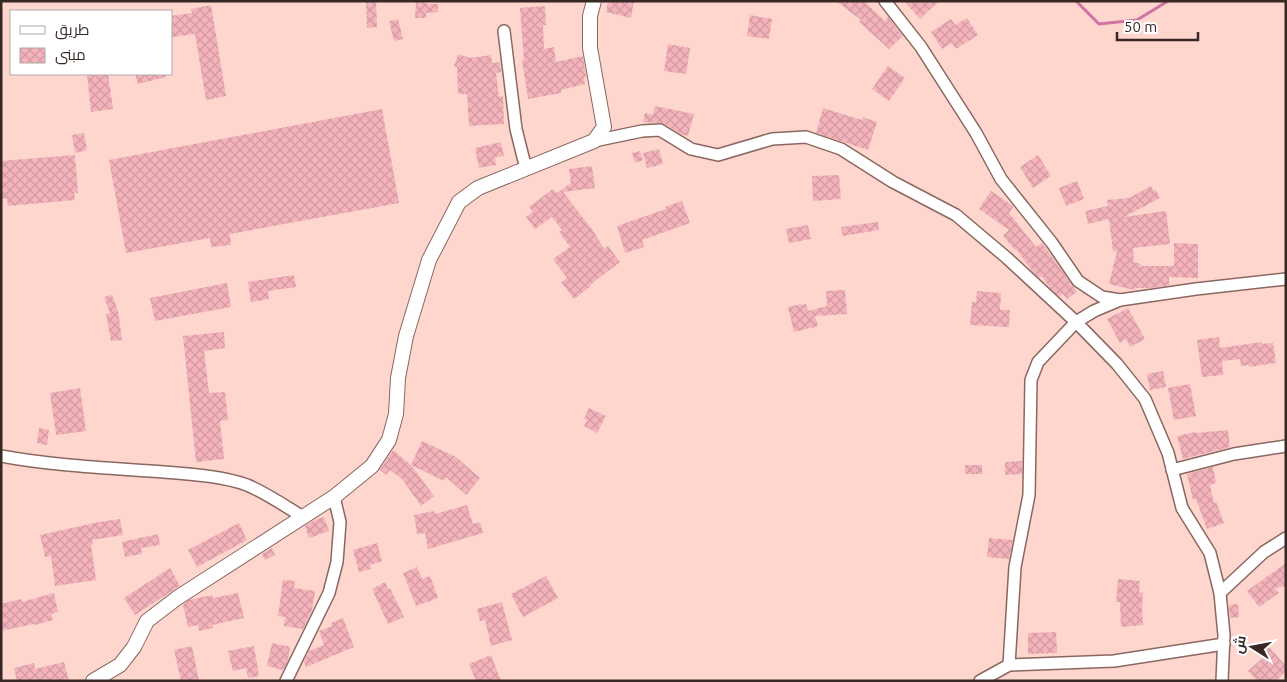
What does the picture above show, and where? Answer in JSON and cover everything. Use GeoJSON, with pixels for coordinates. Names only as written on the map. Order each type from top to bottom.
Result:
{"type":"FeatureCollection","features":[{"type":"Feature","properties":{"kind":"street"},"geometry":{"type":"LineString","coordinates":[[594,1],[590,16],[590,48],[604,127],[594,142]]}},
{"type":"Feature","properties":{"kind":"street"},"geometry":{"type":"LineString","coordinates":[[885,1],[921,47],[976,133],[1001,179],[1052,243],[1078,282],[1102,297],[1120,300]]}},
{"type":"Feature","properties":{"kind":"street"},"geometry":{"type":"LineString","coordinates":[[504,31],[516,129],[526,169]]}},
{"type":"Feature","properties":{"kind":"street"},"geometry":{"type":"LineString","coordinates":[[93,681],[120,665],[134,647],[147,621],[177,598],[334,497],[372,466],[389,440],[396,414],[398,378],[406,336],[429,260],[459,202],[478,188],[594,142],[642,131],[660,130],[691,149],[718,156],[772,139],[806,136],[841,149],[893,182],[956,215],[1076,322],[1117,364],[1145,399],[1168,453],[1182,508],[1210,553],[1220,593],[1224,635],[1222,681]]}},
{"type":"Feature","properties":{"kind":"street"},"geometry":{"type":"LineString","coordinates":[[1009,665],[1015,567],[1029,495],[1031,380],[1038,362],[1076,322],[1094,311],[1120,300],[1286,279]]}},
{"type":"Feature","properties":{"kind":"street"},"geometry":{"type":"LineString","coordinates":[[1172,470],[1234,454],[1286,446]]}},
{"type":"Feature","properties":{"kind":"street"},"geometry":{"type":"LineString","coordinates":[[1,456],[78,466],[199,475],[226,480],[246,485],[303,517]]}},
{"type":"Feature","properties":{"kind":"street"},"geometry":{"type":"LineString","coordinates":[[286,681],[330,593],[337,562],[340,522],[334,497]]}},
{"type":"Feature","properties":{"kind":"street"},"geometry":{"type":"LineString","coordinates":[[1220,593],[1264,552],[1286,538]]}},
{"type":"Feature","properties":{"kind":"street"},"geometry":{"type":"LineString","coordinates":[[980,681],[1009,665],[1114,661],[1224,644]]}},
{"type":"Feature","properties":{"kind":"building"},"geometry":{"type":"Polygon","coordinates":[[[366,1],[376,1],[377,27],[367,28],[366,1]]]}},
{"type":"Feature","properties":{"kind":"building"},"geometry":{"type":"Polygon","coordinates":[[[608,1],[634,1],[631,18],[606,12],[608,1]]]}},
{"type":"Feature","properties":{"kind":"building"},"geometry":{"type":"Polygon","coordinates":[[[836,1],[864,1],[885,21],[888,17],[903,36],[889,49],[859,22],[861,20],[836,1]]]}},
{"type":"Feature","properties":{"kind":"building"},"geometry":{"type":"Polygon","coordinates":[[[904,1],[939,1],[920,19],[904,1]]]}},
{"type":"Feature","properties":{"kind":"building"},"geometry":{"type":"Polygon","coordinates":[[[416,2],[438,4],[438,12],[426,13],[426,18],[415,18],[416,2]]]}},
{"type":"Feature","properties":{"kind":"building"},"geometry":{"type":"Polygon","coordinates":[[[211,5],[226,96],[206,100],[195,34],[172,37],[172,16],[192,13],[191,9],[211,5]]]}},
{"type":"Feature","properties":{"kind":"building"},"geometry":{"type":"Polygon","coordinates":[[[545,6],[546,25],[543,25],[544,49],[554,47],[556,62],[583,56],[585,84],[561,90],[561,93],[528,99],[522,60],[524,60],[520,8],[545,6]]]}},
{"type":"Feature","properties":{"kind":"building"},"geometry":{"type":"Polygon","coordinates":[[[750,15],[772,19],[769,39],[747,36],[750,15]]]}},
{"type":"Feature","properties":{"kind":"building"},"geometry":{"type":"Polygon","coordinates":[[[967,18],[978,35],[956,49],[952,43],[942,49],[931,32],[951,19],[955,25],[967,18]]]}},
{"type":"Feature","properties":{"kind":"building"},"geometry":{"type":"Polygon","coordinates":[[[398,19],[403,39],[394,41],[389,21],[398,19]]]}},
{"type":"Feature","properties":{"kind":"building"},"geometry":{"type":"Polygon","coordinates":[[[668,44],[690,48],[686,74],[664,71],[668,44]]]}},
{"type":"Feature","properties":{"kind":"building"},"geometry":{"type":"Polygon","coordinates":[[[458,54],[470,58],[491,55],[492,63],[500,62],[501,72],[496,73],[499,97],[503,96],[504,124],[469,126],[467,94],[458,94],[457,67],[454,66],[458,54]]]}},
{"type":"Feature","properties":{"kind":"building"},"geometry":{"type":"Polygon","coordinates":[[[888,66],[905,78],[889,101],[872,89],[888,66]]]}},
{"type":"Feature","properties":{"kind":"building"},"geometry":{"type":"Polygon","coordinates":[[[87,75],[108,75],[113,109],[91,112],[87,75]]]}},
{"type":"Feature","properties":{"kind":"building"},"geometry":{"type":"Polygon","coordinates":[[[135,75],[166,75],[166,77],[138,84],[135,75]]]}},
{"type":"Feature","properties":{"kind":"building"},"geometry":{"type":"Polygon","coordinates":[[[655,106],[694,114],[688,136],[663,123],[643,122],[645,113],[653,115],[655,106]]]}},
{"type":"Feature","properties":{"kind":"building"},"geometry":{"type":"Polygon","coordinates":[[[823,108],[862,120],[863,117],[877,122],[868,150],[816,133],[823,108]]]}},
{"type":"Feature","properties":{"kind":"building"},"geometry":{"type":"Polygon","coordinates":[[[382,109],[399,203],[230,234],[231,245],[211,247],[210,238],[126,253],[109,160],[382,109]]]}},
{"type":"Feature","properties":{"kind":"building"},"geometry":{"type":"Polygon","coordinates":[[[84,133],[87,150],[75,153],[72,135],[84,133]]]}},
{"type":"Feature","properties":{"kind":"building"},"geometry":{"type":"Polygon","coordinates":[[[501,142],[504,156],[495,157],[496,165],[479,168],[475,148],[501,142]]]}},
{"type":"Feature","properties":{"kind":"building"},"geometry":{"type":"Polygon","coordinates":[[[659,149],[663,164],[647,168],[643,153],[659,149]]]}},
{"type":"Feature","properties":{"kind":"building"},"geometry":{"type":"Polygon","coordinates":[[[640,151],[643,160],[635,163],[632,153],[640,151]]]}},
{"type":"Feature","properties":{"kind":"building"},"geometry":{"type":"Polygon","coordinates":[[[75,155],[78,193],[74,193],[75,200],[8,206],[7,199],[1,199],[1,161],[75,155]]]}},
{"type":"Feature","properties":{"kind":"building"},"geometry":{"type":"Polygon","coordinates":[[[1038,155],[1051,176],[1033,188],[1020,167],[1038,155]]]}},
{"type":"Feature","properties":{"kind":"building"},"geometry":{"type":"Polygon","coordinates":[[[592,166],[595,188],[563,192],[594,232],[604,249],[608,246],[620,262],[574,299],[561,282],[567,278],[553,259],[570,247],[559,232],[562,230],[552,217],[535,229],[526,217],[533,212],[529,207],[553,189],[557,193],[571,183],[569,169],[592,166]]]}},
{"type":"Feature","properties":{"kind":"building"},"geometry":{"type":"Polygon","coordinates":[[[839,175],[841,199],[813,201],[812,176],[839,175]]]}},
{"type":"Feature","properties":{"kind":"building"},"geometry":{"type":"Polygon","coordinates":[[[1077,181],[1084,199],[1066,206],[1059,188],[1077,181]]]}},
{"type":"Feature","properties":{"kind":"building"},"geometry":{"type":"Polygon","coordinates":[[[1151,186],[1154,191],[1156,190],[1160,198],[1124,217],[1166,211],[1170,244],[1133,248],[1134,262],[1141,264],[1140,266],[1174,266],[1174,243],[1198,244],[1198,278],[1169,277],[1169,285],[1135,288],[1134,290],[1109,284],[1117,251],[1113,251],[1109,219],[1088,224],[1085,211],[1108,206],[1107,200],[1129,198],[1151,186]]]}},
{"type":"Feature","properties":{"kind":"building"},"geometry":{"type":"Polygon","coordinates":[[[991,191],[1013,206],[1009,213],[1036,247],[1042,243],[1077,292],[1067,299],[1063,294],[1059,296],[1050,288],[1042,276],[1039,278],[1033,272],[1016,249],[1003,236],[1009,230],[979,209],[991,191]]]}},
{"type":"Feature","properties":{"kind":"building"},"geometry":{"type":"Polygon","coordinates":[[[682,201],[690,223],[642,240],[644,247],[625,253],[617,226],[666,209],[665,207],[682,201]]]}},
{"type":"Feature","properties":{"kind":"building"},"geometry":{"type":"Polygon","coordinates":[[[878,222],[879,230],[843,236],[841,227],[878,222]]]}},
{"type":"Feature","properties":{"kind":"building"},"geometry":{"type":"Polygon","coordinates":[[[808,225],[811,239],[789,243],[786,229],[808,225]]]}},
{"type":"Feature","properties":{"kind":"building"},"geometry":{"type":"Polygon","coordinates":[[[294,275],[296,287],[268,291],[269,299],[251,302],[248,282],[294,275]]]}},
{"type":"Feature","properties":{"kind":"building"},"geometry":{"type":"Polygon","coordinates":[[[227,283],[231,307],[155,321],[150,298],[227,283]]]}},
{"type":"Feature","properties":{"kind":"building"},"geometry":{"type":"Polygon","coordinates":[[[845,290],[847,314],[815,316],[818,326],[794,332],[788,307],[806,304],[808,311],[827,306],[826,291],[845,290]]]}},
{"type":"Feature","properties":{"kind":"building"},"geometry":{"type":"Polygon","coordinates":[[[977,291],[1001,293],[1000,310],[1010,310],[1009,327],[970,325],[972,302],[976,302],[977,291]]]}},
{"type":"Feature","properties":{"kind":"building"},"geometry":{"type":"Polygon","coordinates":[[[112,295],[118,311],[122,340],[111,341],[106,314],[110,313],[104,297],[112,295]]]}},
{"type":"Feature","properties":{"kind":"building"},"geometry":{"type":"Polygon","coordinates":[[[1128,308],[1145,339],[1130,347],[1126,339],[1120,343],[1107,319],[1128,308]]]}},
{"type":"Feature","properties":{"kind":"building"},"geometry":{"type":"Polygon","coordinates":[[[224,332],[225,348],[204,351],[209,393],[225,392],[228,420],[220,421],[224,459],[196,462],[183,336],[224,332]]]}},
{"type":"Feature","properties":{"kind":"building"},"geometry":{"type":"Polygon","coordinates":[[[1219,337],[1220,348],[1262,342],[1262,344],[1273,343],[1276,363],[1249,367],[1248,365],[1241,366],[1240,359],[1222,361],[1223,375],[1202,377],[1197,340],[1219,337]]]}},
{"type":"Feature","properties":{"kind":"building"},"geometry":{"type":"Polygon","coordinates":[[[1163,371],[1166,387],[1150,390],[1147,374],[1163,371]]]}},
{"type":"Feature","properties":{"kind":"building"},"geometry":{"type":"Polygon","coordinates":[[[1190,384],[1196,416],[1174,420],[1168,388],[1190,384]]]}},
{"type":"Feature","properties":{"kind":"building"},"geometry":{"type":"Polygon","coordinates":[[[80,388],[86,431],[56,435],[50,393],[80,388]]]}},
{"type":"Feature","properties":{"kind":"building"},"geometry":{"type":"Polygon","coordinates":[[[589,408],[606,416],[597,433],[584,426],[587,420],[584,419],[589,408]]]}},
{"type":"Feature","properties":{"kind":"building"},"geometry":{"type":"Polygon","coordinates":[[[39,428],[49,430],[47,445],[37,443],[39,428]]]}},
{"type":"Feature","properties":{"kind":"building"},"geometry":{"type":"Polygon","coordinates":[[[1228,430],[1230,447],[1183,459],[1177,436],[1195,432],[1228,430]]]}},
{"type":"Feature","properties":{"kind":"building"},"geometry":{"type":"Polygon","coordinates":[[[422,441],[456,457],[480,478],[466,495],[446,477],[444,481],[411,465],[422,441]]]}},
{"type":"Feature","properties":{"kind":"building"},"geometry":{"type":"Polygon","coordinates":[[[393,450],[411,465],[434,496],[421,506],[402,479],[390,470],[386,475],[380,470],[393,450]]]}},
{"type":"Feature","properties":{"kind":"building"},"geometry":{"type":"Polygon","coordinates":[[[1022,461],[1022,474],[1005,475],[1005,462],[1022,461]]]}},
{"type":"Feature","properties":{"kind":"building"},"geometry":{"type":"Polygon","coordinates":[[[965,465],[982,465],[982,474],[965,474],[965,465]]]}},
{"type":"Feature","properties":{"kind":"building"},"geometry":{"type":"Polygon","coordinates":[[[1213,467],[1216,483],[1210,485],[1214,503],[1216,502],[1224,523],[1207,529],[1196,499],[1193,500],[1187,474],[1213,467]]]}},
{"type":"Feature","properties":{"kind":"building"},"geometry":{"type":"Polygon","coordinates":[[[467,505],[473,524],[480,522],[483,533],[428,549],[425,533],[417,534],[414,515],[434,511],[435,514],[467,505]]]}},
{"type":"Feature","properties":{"kind":"building"},"geometry":{"type":"Polygon","coordinates":[[[324,517],[329,531],[309,538],[305,526],[324,517]]]}},
{"type":"Feature","properties":{"kind":"building"},"geometry":{"type":"Polygon","coordinates":[[[120,519],[123,535],[92,540],[96,580],[55,586],[51,556],[45,557],[40,535],[120,519]]]}},
{"type":"Feature","properties":{"kind":"building"},"geometry":{"type":"Polygon","coordinates":[[[239,523],[247,540],[197,567],[188,550],[239,523]]]}},
{"type":"Feature","properties":{"kind":"building"},"geometry":{"type":"Polygon","coordinates":[[[158,534],[160,545],[141,548],[142,554],[125,557],[122,542],[158,534]]]}},
{"type":"Feature","properties":{"kind":"building"},"geometry":{"type":"Polygon","coordinates":[[[989,538],[1013,540],[1009,559],[987,557],[989,538]]]}},
{"type":"Feature","properties":{"kind":"building"},"geometry":{"type":"Polygon","coordinates":[[[377,543],[382,561],[370,565],[371,569],[359,572],[353,550],[377,543]]]}},
{"type":"Feature","properties":{"kind":"building"},"geometry":{"type":"Polygon","coordinates":[[[272,548],[275,555],[265,560],[262,554],[272,548]]]}},
{"type":"Feature","properties":{"kind":"building"},"geometry":{"type":"Polygon","coordinates":[[[1286,563],[1286,586],[1275,588],[1279,593],[1259,607],[1247,591],[1286,563]]]}},
{"type":"Feature","properties":{"kind":"building"},"geometry":{"type":"Polygon","coordinates":[[[417,567],[422,579],[430,576],[438,598],[416,606],[403,573],[417,567]]]}},
{"type":"Feature","properties":{"kind":"building"},"geometry":{"type":"Polygon","coordinates":[[[170,568],[180,586],[135,615],[124,598],[170,568]]]}},
{"type":"Feature","properties":{"kind":"building"},"geometry":{"type":"Polygon","coordinates":[[[546,576],[558,598],[523,617],[511,594],[546,576]]]}},
{"type":"Feature","properties":{"kind":"building"},"geometry":{"type":"Polygon","coordinates":[[[1118,579],[1140,581],[1139,592],[1143,593],[1143,625],[1121,627],[1120,602],[1116,602],[1118,579]]]}},
{"type":"Feature","properties":{"kind":"building"},"geometry":{"type":"Polygon","coordinates":[[[283,580],[295,581],[294,588],[315,591],[312,610],[303,629],[284,626],[285,617],[278,616],[283,580]]]}},
{"type":"Feature","properties":{"kind":"building"},"geometry":{"type":"Polygon","coordinates":[[[385,582],[388,589],[390,588],[404,617],[388,624],[372,589],[385,582]]]}},
{"type":"Feature","properties":{"kind":"building"},"geometry":{"type":"Polygon","coordinates":[[[54,593],[58,612],[51,614],[53,620],[1,631],[1,604],[21,599],[22,602],[54,593]]]}},
{"type":"Feature","properties":{"kind":"building"},"geometry":{"type":"Polygon","coordinates":[[[238,593],[244,618],[212,625],[213,628],[199,631],[198,625],[188,627],[183,605],[189,600],[212,595],[213,598],[238,593]]]}},
{"type":"Feature","properties":{"kind":"building"},"geometry":{"type":"Polygon","coordinates":[[[502,602],[512,640],[491,646],[485,620],[480,621],[477,609],[502,602]]]}},
{"type":"Feature","properties":{"kind":"building"},"geometry":{"type":"Polygon","coordinates":[[[1238,604],[1239,617],[1230,618],[1229,605],[1238,604]]]}},
{"type":"Feature","properties":{"kind":"building"},"geometry":{"type":"Polygon","coordinates":[[[343,618],[354,647],[306,667],[304,662],[309,651],[324,645],[319,631],[332,626],[331,623],[343,618]]]}},
{"type":"Feature","properties":{"kind":"building"},"geometry":{"type":"Polygon","coordinates":[[[1056,632],[1057,653],[1028,654],[1028,633],[1056,632]]]}},
{"type":"Feature","properties":{"kind":"building"},"geometry":{"type":"Polygon","coordinates":[[[272,643],[290,647],[288,661],[283,670],[267,666],[272,643]]]}},
{"type":"Feature","properties":{"kind":"building"},"geometry":{"type":"Polygon","coordinates":[[[1267,645],[1286,666],[1286,671],[1276,681],[1257,681],[1248,671],[1264,657],[1259,652],[1267,645]]]}},
{"type":"Feature","properties":{"kind":"building"},"geometry":{"type":"Polygon","coordinates":[[[192,646],[199,681],[181,681],[174,650],[192,646]]]}},
{"type":"Feature","properties":{"kind":"building"},"geometry":{"type":"Polygon","coordinates":[[[254,646],[259,676],[248,678],[246,668],[233,671],[228,651],[254,646]]]}},
{"type":"Feature","properties":{"kind":"building"},"geometry":{"type":"Polygon","coordinates":[[[491,655],[501,681],[476,681],[469,664],[491,655]]]}},
{"type":"Feature","properties":{"kind":"building"},"geometry":{"type":"Polygon","coordinates":[[[64,662],[69,681],[17,681],[14,668],[34,663],[35,669],[64,662]]]}},
{"type":"Feature","properties":{"kind":"waterway"},"geometry":{"type":"LineString","coordinates":[[1076,1],[1099,24],[1137,20],[1168,1]]}}]}
